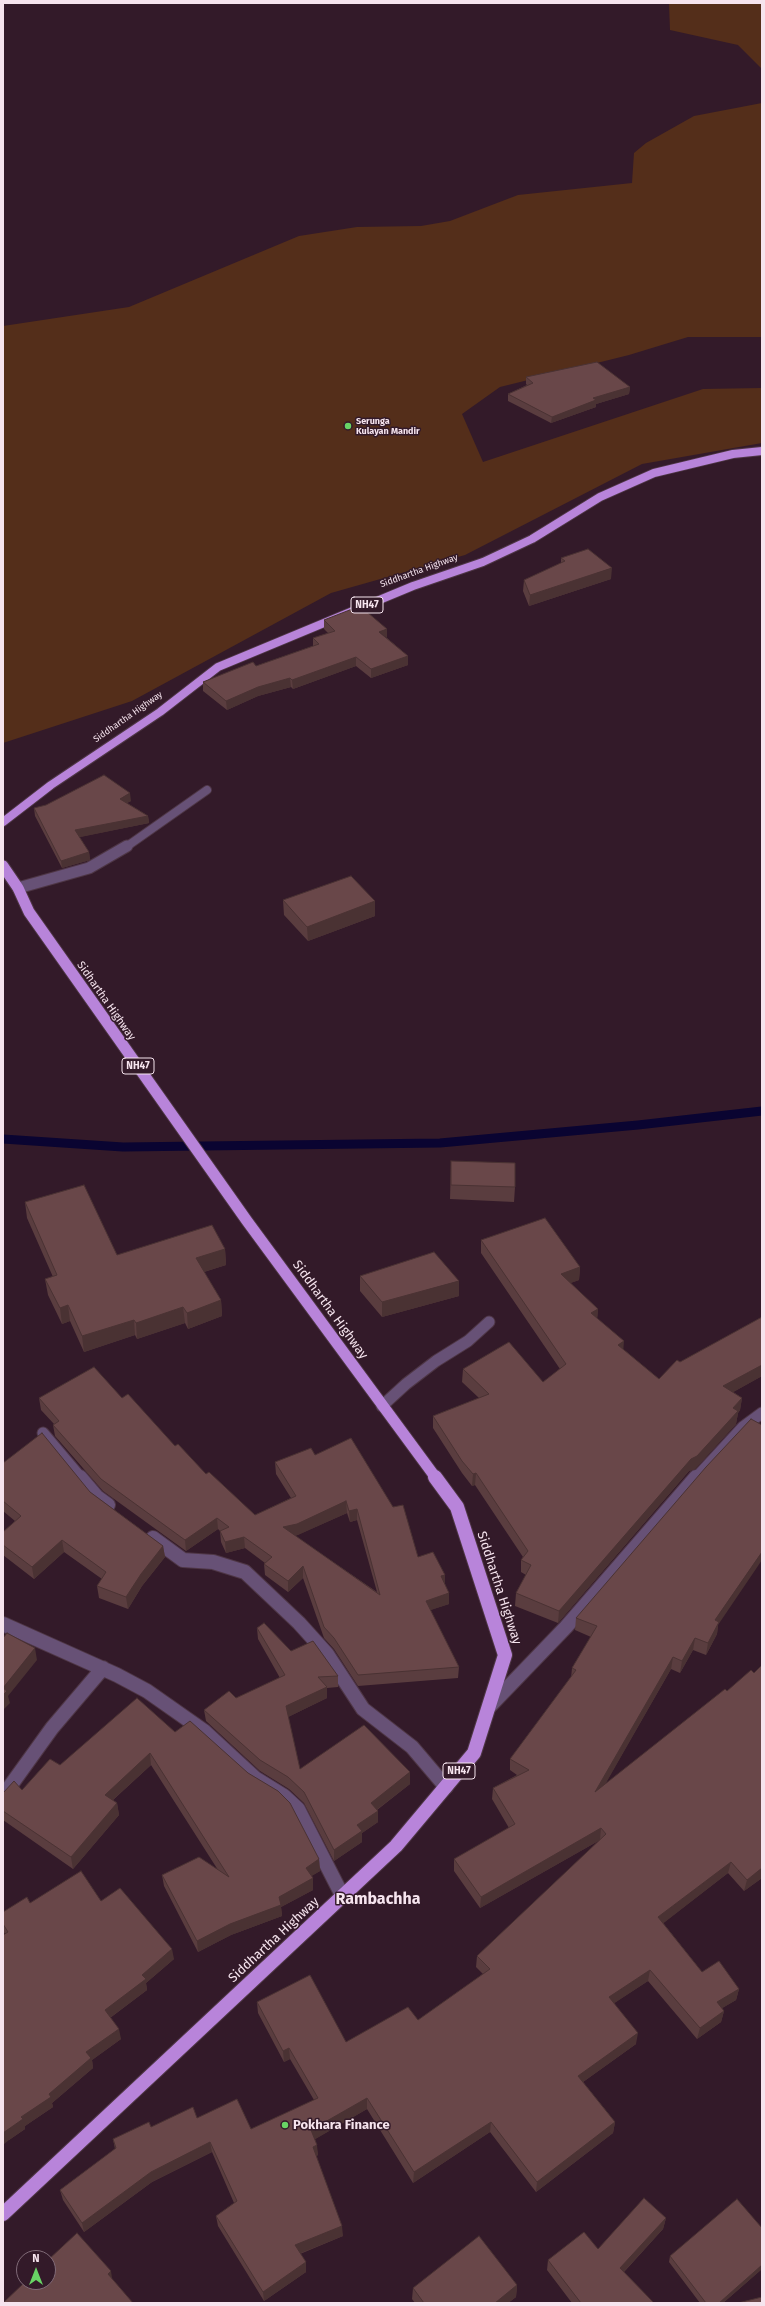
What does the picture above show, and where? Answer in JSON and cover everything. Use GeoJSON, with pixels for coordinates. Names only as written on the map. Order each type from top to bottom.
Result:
{"type":"FeatureCollection","features":[{"type":"Feature","properties":{"kind":"highway","name":"Siddhartha Highway"},"geometry":{"type":"LineString","coordinates":[[3,822],[51,785],[160,712],[218,668],[413,586],[483,562],[532,539],[600,497],[654,473],[733,454],[762,451]]}},
{"type":"Feature","properties":{"kind":"highway","name":"NH47"},"geometry":{"type":"LineString","coordinates":[[3,866],[18,888]]}},
{"type":"Feature","properties":{"kind":"highway","name":"Sidhartha Highway"},"geometry":{"type":"LineString","coordinates":[[18,888],[29,912],[247,1221]]}},
{"type":"Feature","properties":{"kind":"highway","name":"Siddhartha Highway"},"geometry":{"type":"LineString","coordinates":[[3,2214],[396,1846],[474,1753],[505,1655],[457,1507],[247,1221]]}},
{"type":"Feature","properties":{"kind":"street"},"geometry":{"type":"LineString","coordinates":[[18,888],[89,868],[125,848],[206,790]]}},
{"type":"Feature","properties":{"kind":"street"},"geometry":{"type":"LineString","coordinates":[[382,1406],[406,1384],[436,1361],[468,1341],[489,1322]]}},
{"type":"Feature","properties":{"kind":"street"},"geometry":{"type":"LineString","coordinates":[[488,1708],[566,1627],[670,1506],[743,1427],[762,1413]]}},
{"type":"Feature","properties":{"kind":"street"},"geometry":{"type":"LineString","coordinates":[[43,1433],[97,1497],[121,1515]]}},
{"type":"Feature","properties":{"kind":"street"},"geometry":{"type":"LineString","coordinates":[[140,1529],[183,1560],[213,1562],[244,1572],[299,1624],[327,1654],[363,1709],[412,1747],[446,1787]]}},
{"type":"Feature","properties":{"kind":"street"},"geometry":{"type":"LineString","coordinates":[[3,1624],[103,1668],[147,1691],[204,1731],[255,1778],[284,1796],[298,1809],[343,1896]]}},
{"type":"Feature","properties":{"kind":"street"},"geometry":{"type":"LineString","coordinates":[[3,1796],[52,1728],[103,1668]]}},
{"type":"Feature","properties":{"kind":"shaded area"},"geometry":{"type":"Polygon","coordinates":[[[669,3],[762,3],[762,69],[738,45],[670,30],[669,3]]]}},
{"type":"Feature","properties":{"kind":"shaded area"},"geometry":{"type":"Polygon","coordinates":[[[762,103],[762,337],[688,337],[629,355],[500,387],[462,414],[483,462],[703,389],[762,388],[762,443],[642,464],[465,555],[331,593],[132,701],[3,743],[3,326],[129,307],[299,236],[357,227],[421,226],[450,221],[518,195],[632,183],[634,153],[646,143],[694,116],[762,103]]]}},
{"type":"Feature","properties":{"kind":"building"},"geometry":{"type":"Polygon","coordinates":[[[597,362],[630,387],[593,398],[596,400],[552,417],[508,394],[533,383],[526,377],[597,362]]]}},
{"type":"Feature","properties":{"kind":"building"},"geometry":{"type":"Polygon","coordinates":[[[588,549],[612,568],[530,595],[524,580],[565,561],[561,558],[588,549]]]}},
{"type":"Feature","properties":{"kind":"building"},"geometry":{"type":"Polygon","coordinates":[[[360,606],[387,629],[379,632],[408,656],[371,669],[356,657],[292,680],[290,678],[258,687],[226,701],[203,682],[253,662],[256,666],[319,644],[313,638],[335,631],[324,620],[360,606]]]}},
{"type":"Feature","properties":{"kind":"building"},"geometry":{"type":"Polygon","coordinates":[[[104,775],[130,793],[120,799],[148,816],[75,830],[89,852],[61,861],[34,808],[46,805],[104,775]]]}},
{"type":"Feature","properties":{"kind":"building"},"geometry":{"type":"Polygon","coordinates":[[[351,876],[375,901],[307,927],[283,900],[351,876]]]}},
{"type":"Feature","properties":{"kind":"building"},"geometry":{"type":"Polygon","coordinates":[[[451,1161],[515,1163],[515,1187],[451,1185],[451,1161]]]}},
{"type":"Feature","properties":{"kind":"building"},"geometry":{"type":"Polygon","coordinates":[[[84,1185],[117,1255],[212,1225],[225,1249],[196,1258],[221,1300],[187,1313],[183,1307],[136,1323],[134,1320],[82,1336],[68,1305],[60,1308],[45,1279],[57,1275],[25,1202],[84,1185]]]}},
{"type":"Feature","properties":{"kind":"building"},"geometry":{"type":"Polygon","coordinates":[[[545,1218],[580,1267],[561,1274],[598,1309],[591,1313],[624,1341],[618,1345],[659,1379],[677,1360],[680,1362],[762,1317],[762,1365],[723,1386],[742,1398],[733,1408],[738,1411],[697,1456],[691,1459],[559,1611],[516,1593],[531,1565],[521,1560],[528,1551],[476,1473],[473,1474],[462,1461],[433,1416],[489,1394],[463,1369],[509,1342],[543,1382],[566,1364],[481,1240],[545,1218]]]}},
{"type":"Feature","properties":{"kind":"building"},"geometry":{"type":"Polygon","coordinates":[[[434,1252],[459,1281],[382,1302],[360,1276],[434,1252]]]}},
{"type":"Feature","properties":{"kind":"building"},"geometry":{"type":"Polygon","coordinates":[[[94,1367],[122,1398],[128,1394],[175,1446],[178,1444],[206,1474],[209,1472],[255,1515],[296,1496],[275,1462],[311,1448],[315,1455],[351,1438],[393,1507],[403,1505],[418,1557],[433,1552],[445,1575],[441,1576],[449,1593],[426,1601],[459,1667],[358,1675],[334,1638],[324,1627],[303,1566],[288,1581],[264,1564],[272,1557],[244,1537],[225,1542],[220,1531],[229,1527],[217,1518],[185,1540],[101,1479],[53,1425],[59,1421],[39,1398],[94,1367]],[[346,1501],[297,1524],[283,1527],[380,1595],[357,1509],[349,1511],[346,1501]]]}},
{"type":"Feature","properties":{"kind":"building"},"geometry":{"type":"Polygon","coordinates":[[[751,1419],[762,1425],[762,1552],[715,1620],[719,1622],[708,1643],[695,1638],[682,1661],[673,1657],[595,1792],[725,1689],[727,1691],[751,1670],[754,1673],[762,1665],[762,1868],[747,1880],[731,1862],[658,1917],[702,1972],[719,1961],[739,1989],[717,2002],[724,2011],[700,2028],[650,1970],[609,1997],[638,2033],[578,2076],[615,2122],[537,2182],[491,2122],[414,2172],[367,2098],[311,2130],[317,2145],[313,2147],[342,2226],[295,2245],[306,2262],[263,2292],[216,2216],[237,2201],[210,2142],[151,2172],[82,2223],[60,2190],[116,2148],[113,2139],[149,2122],[151,2127],[193,2107],[197,2118],[237,2099],[251,2129],[318,2098],[289,2048],[283,2051],[257,2002],[310,1975],[346,2042],[408,2007],[418,2020],[490,1969],[477,1956],[606,1834],[601,1828],[481,1897],[454,1859],[515,1824],[493,1788],[529,1770],[510,1759],[576,1670],[572,1668],[597,1626],[576,1618],[706,1467],[751,1419]]]}},
{"type":"Feature","properties":{"kind":"building"},"geometry":{"type":"Polygon","coordinates":[[[42,1433],[90,1492],[163,1546],[141,1574],[126,1597],[97,1586],[106,1572],[62,1540],[32,1567],[3,1545],[3,1532],[21,1516],[3,1501],[3,1463],[42,1433]]]}},
{"type":"Feature","properties":{"kind":"building"},"geometry":{"type":"Polygon","coordinates":[[[264,1623],[291,1651],[313,1641],[338,1676],[318,1677],[327,1687],[286,1706],[300,1769],[364,1725],[410,1772],[371,1803],[378,1811],[357,1825],[362,1831],[334,1850],[304,1792],[288,1777],[260,1760],[204,1710],[229,1691],[236,1698],[285,1675],[257,1628],[264,1623]]]}},
{"type":"Feature","properties":{"kind":"building"},"geometry":{"type":"Polygon","coordinates":[[[7,1633],[35,1648],[3,1688],[3,1638],[7,1633]]]}},
{"type":"Feature","properties":{"kind":"building"},"geometry":{"type":"Polygon","coordinates":[[[3,1688],[7,1691],[3,1695],[3,1688]]]}},
{"type":"Feature","properties":{"kind":"building"},"geometry":{"type":"Polygon","coordinates":[[[137,1698],[175,1732],[190,1721],[248,1773],[278,1791],[290,1803],[319,1859],[306,1868],[313,1878],[279,1897],[281,1905],[230,1924],[197,1941],[162,1875],[199,1857],[229,1877],[150,1753],[105,1795],[117,1803],[71,1857],[3,1811],[3,1792],[14,1781],[22,1790],[50,1759],[60,1765],[137,1698]]]}},
{"type":"Feature","properties":{"kind":"building"},"geometry":{"type":"Polygon","coordinates":[[[81,1871],[101,1901],[120,1888],[172,1949],[142,1975],[146,1979],[105,2010],[119,2029],[86,2052],[91,2058],[49,2094],[51,2097],[21,2117],[23,2119],[3,2133],[3,1935],[8,1932],[3,1924],[3,1912],[27,1897],[30,1903],[81,1871]]]}},
{"type":"Feature","properties":{"kind":"building"},"geometry":{"type":"Polygon","coordinates":[[[644,2198],[666,2218],[620,2268],[654,2303],[581,2303],[548,2260],[584,2232],[598,2249],[644,2198]]]}},
{"type":"Feature","properties":{"kind":"building"},"geometry":{"type":"Polygon","coordinates":[[[737,2199],[762,2228],[762,2265],[719,2303],[706,2303],[670,2256],[737,2199]]]}},
{"type":"Feature","properties":{"kind":"building"},"geometry":{"type":"Polygon","coordinates":[[[77,2233],[111,2271],[108,2274],[133,2303],[3,2303],[17,2290],[56,2290],[56,2253],[77,2233]]]}},
{"type":"Feature","properties":{"kind":"building"},"geometry":{"type":"Polygon","coordinates":[[[479,2236],[517,2285],[495,2303],[424,2303],[413,2288],[479,2236]]]}},
{"type":"Feature","properties":{"kind":"building"},"geometry":{"type":"Polygon","coordinates":[[[762,2297],[762,2303],[738,2303],[762,2297]]]}},
{"type":"Feature","properties":{"kind":"waterway"},"geometry":{"type":"LineString","coordinates":[[3,1139],[123,1147],[440,1143],[638,1125],[762,1111]]}},
{"type":"Feature","properties":{"kind":"place","name":"Serunga Kulayan Mandir"},"geometry":{"type":"Point","coordinates":[348,426]}},
{"type":"Feature","properties":{"kind":"place","name":"Pokhara Finance"},"geometry":{"type":"Point","coordinates":[285,2125]}},
{"type":"Feature","properties":{"kind":"district","name":"Rambachha"},"geometry":{"type":"Point","coordinates":[378,1900]}}]}
